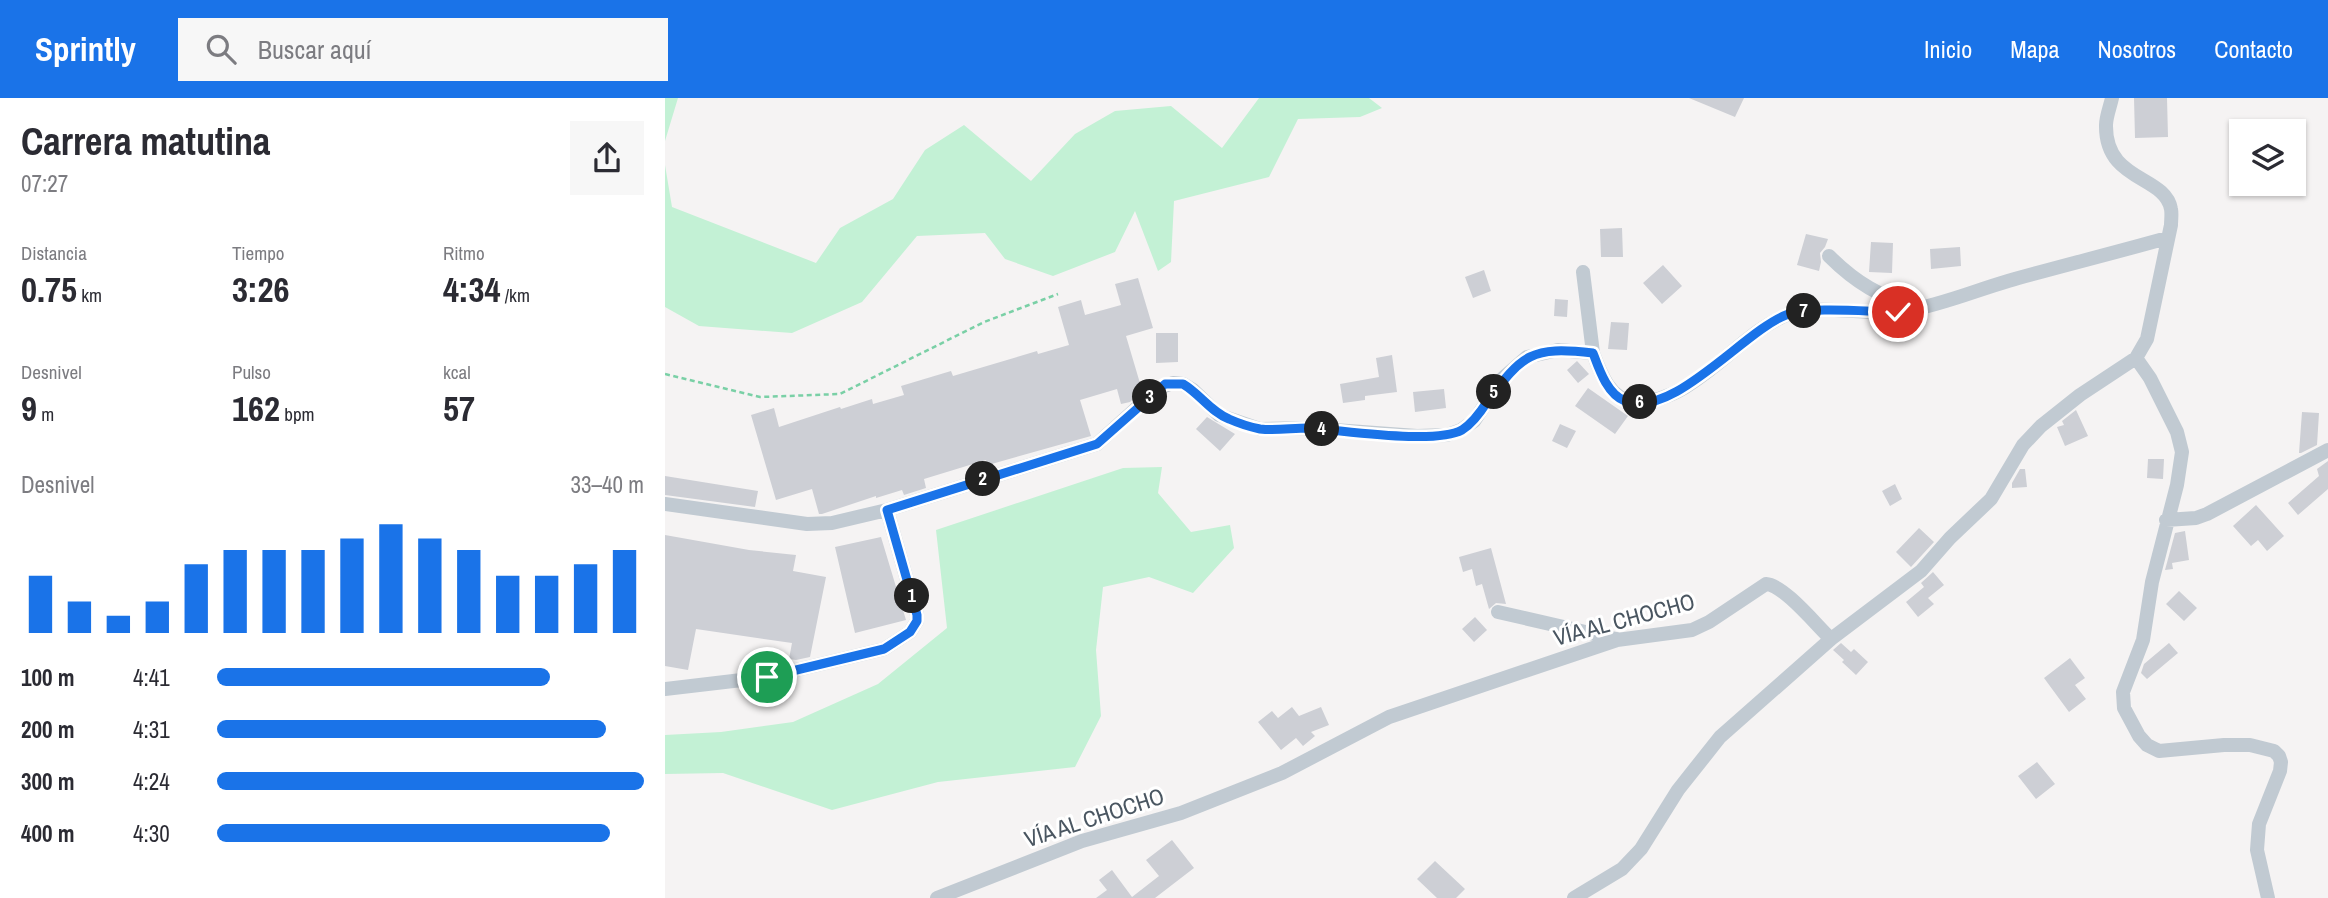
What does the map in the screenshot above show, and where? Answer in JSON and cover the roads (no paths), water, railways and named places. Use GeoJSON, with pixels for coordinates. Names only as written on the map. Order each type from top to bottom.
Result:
{"type":"FeatureCollection","features":[{"type":"Feature","properties":{"kind":"street"},"geometry":{"type":"LineString","coordinates":[[1574,898],[1622,869],[1641,849],[1678,790],[1720,737],[1831,639],[1921,571],[1950,538],[1991,499],[2023,445],[2041,426],[2080,395],[2136,358],[2147,339],[2171,225],[2171,207],[2163,194],[2123,168],[2114,158],[2109,148],[2106,125],[2112,98]]}},
{"type":"Feature","properties":{"kind":"street"},"geometry":{"type":"LineString","coordinates":[[1583,272],[1593,353],[1601,374],[1612,391],[1623,400],[1635,402],[1653,400],[1681,389],[1714,367],[1768,324],[1795,312],[1898,312],[1923,308],[2009,281],[2167,238]]}},
{"type":"Feature","properties":{"kind":"street"},"geometry":{"type":"LineString","coordinates":[[1829,256],[1849,276],[1872,291],[1897,302],[1923,308]]}},
{"type":"Feature","properties":{"kind":"street"},"geometry":{"type":"LineString","coordinates":[[665,504],[807,524],[832,523],[887,510],[1097,444],[1165,384],[1183,384],[1219,415],[1259,429],[1307,428],[1417,436],[1447,435],[1474,421],[1503,378],[1527,357],[1558,350],[1593,353]]}},
{"type":"Feature","properties":{"kind":"street"},"geometry":{"type":"LineString","coordinates":[[2136,358],[2150,378],[2177,432],[2182,452],[2177,485],[2152,582],[2143,640],[2123,692],[2123,708],[2139,736],[2147,745],[2159,751],[2243,745],[2266,748],[2279,756],[2280,771],[2259,824],[2257,850],[2268,898]]}},
{"type":"Feature","properties":{"kind":"street"},"geometry":{"type":"LineString","coordinates":[[2166,520],[2196,518],[2207,514],[2328,450]]}},
{"type":"Feature","properties":{"kind":"street"},"geometry":{"type":"LineString","coordinates":[[665,690],[767,677],[884,649],[898,642],[910,632],[917,621],[917,615],[887,510]]}},
{"type":"Feature","properties":{"kind":"street","name":"VÍA AL CHOCHO"},"geometry":{"type":"LineString","coordinates":[[937,898],[1082,841],[1181,813],[1282,773],[1389,717],[1617,639],[1692,630],[1709,622],[1761,586],[1771,583],[1831,639]]}},
{"type":"Feature","properties":{"kind":"street"},"geometry":{"type":"LineString","coordinates":[[1498,612],[1617,639]]}}]}
